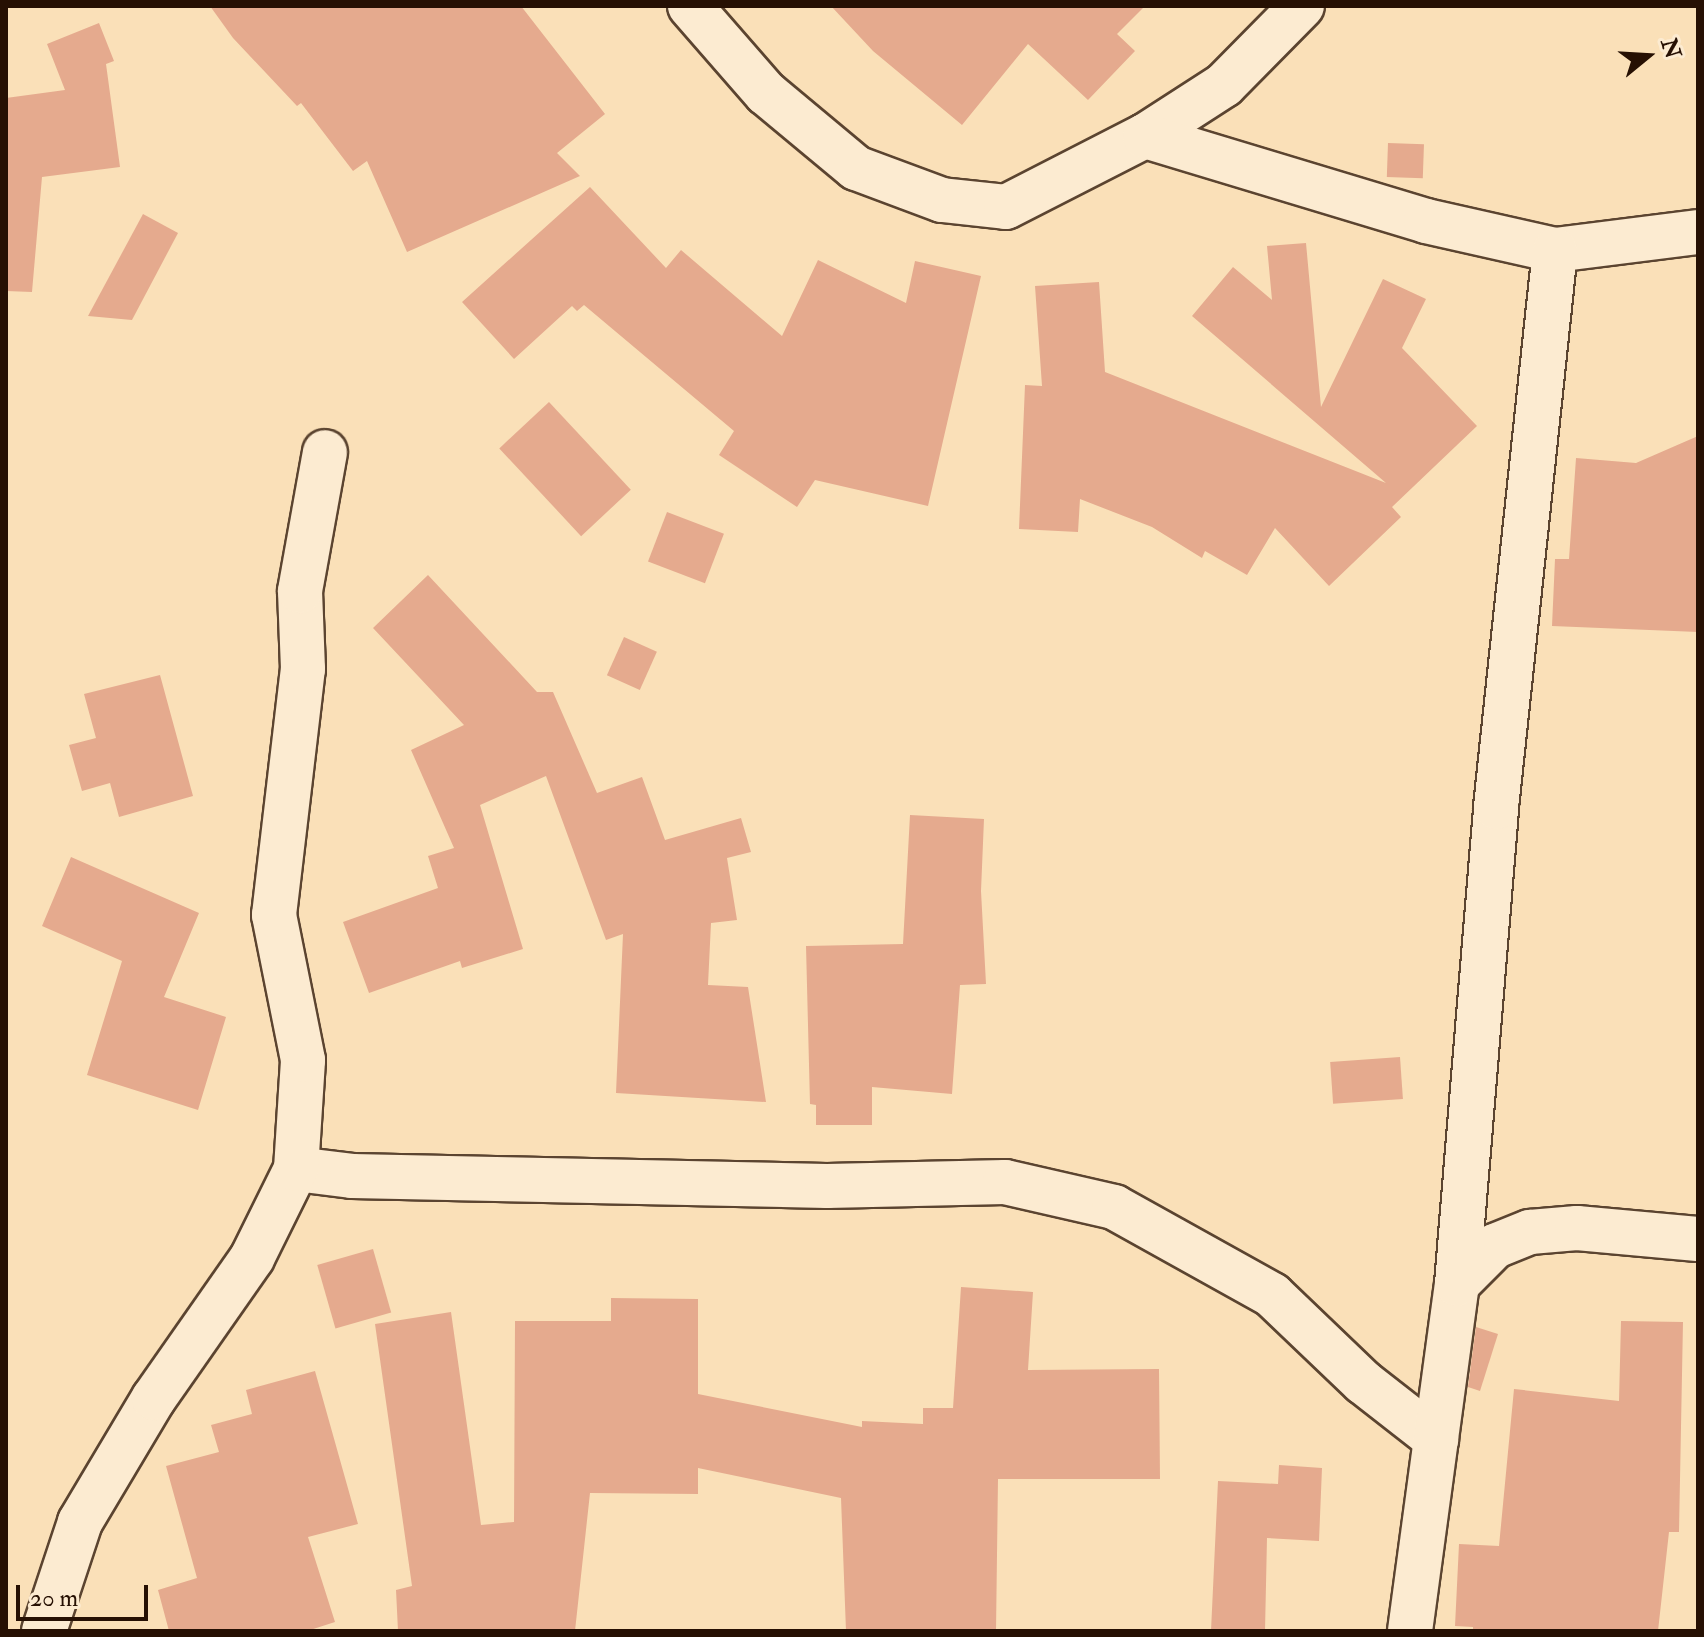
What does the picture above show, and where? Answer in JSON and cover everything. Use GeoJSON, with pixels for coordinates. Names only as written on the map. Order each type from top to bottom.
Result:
{"type":"FeatureCollection","features":[{"type":"Feature","properties":{"kind":"street"},"geometry":{"type":"LineString","coordinates":[[690,6],[766,93],[856,168],[942,200],[1006,207],[1145,136],[1224,85],[1302,6]]}},
{"type":"Feature","properties":{"kind":"street"},"geometry":{"type":"LineString","coordinates":[[1145,136],[1426,221],[1555,250],[1698,232]]}},
{"type":"Feature","properties":{"kind":"street"},"geometry":{"type":"LineString","coordinates":[[1410,1631],[1457,1284],[1496,807],[1555,250]]}},
{"type":"Feature","properties":{"kind":"street"},"geometry":{"type":"LineString","coordinates":[[44,1631],[80,1522],[154,1398],[252,1258],[296,1169],[303,1060],[274,915],[303,669],[300,591],[325,452]]}},
{"type":"Feature","properties":{"kind":"street"},"geometry":{"type":"LineString","coordinates":[[296,1169],[352,1176],[812,1186],[1005,1182],[1114,1207],[1272,1295],[1363,1382],[1436,1439]]}},
{"type":"Feature","properties":{"kind":"street"},"geometry":{"type":"LineString","coordinates":[[1457,1284],[1495,1246],[1530,1232],[1577,1228],[1698,1239]]}},
{"type":"Feature","properties":{"kind":"building"},"geometry":{"type":"Polygon","coordinates":[[[210,6],[521,6],[605,114],[557,153],[580,176],[407,252],[367,161],[353,171],[301,103],[297,106],[233,38],[210,6]]]}},
{"type":"Feature","properties":{"kind":"building"},"geometry":{"type":"Polygon","coordinates":[[[831,6],[1145,6],[1117,34],[1135,51],[1088,100],[1028,44],[962,125],[873,51],[831,6]]]}},
{"type":"Feature","properties":{"kind":"building"},"geometry":{"type":"Polygon","coordinates":[[[99,23],[114,61],[106,64],[120,167],[42,177],[32,292],[6,291],[6,98],[65,90],[47,44],[99,23]]]}},
{"type":"Feature","properties":{"kind":"building"},"geometry":{"type":"Polygon","coordinates":[[[1388,143],[1424,144],[1423,178],[1387,177],[1388,143]]]}},
{"type":"Feature","properties":{"kind":"building"},"geometry":{"type":"Polygon","coordinates":[[[590,187],[666,268],[681,250],[782,336],[818,260],[906,303],[915,261],[981,276],[928,506],[815,480],[797,507],[719,455],[734,431],[584,305],[577,311],[572,306],[514,359],[462,302],[590,187]]]}},
{"type":"Feature","properties":{"kind":"building"},"geometry":{"type":"Polygon","coordinates":[[[143,214],[178,233],[132,320],[88,316],[143,214]]]}},
{"type":"Feature","properties":{"kind":"building"},"geometry":{"type":"Polygon","coordinates":[[[1306,243],[1321,407],[1383,279],[1426,299],[1402,348],[1477,426],[1392,507],[1401,517],[1329,586],[1275,528],[1247,575],[1205,551],[1202,558],[1152,527],[1080,499],[1078,532],[1019,529],[1025,385],[1042,386],[1035,286],[1099,282],[1105,372],[1386,483],[1192,316],[1233,267],[1272,300],[1267,246],[1306,243]]]}},
{"type":"Feature","properties":{"kind":"building"},"geometry":{"type":"Polygon","coordinates":[[[549,402],[631,490],[581,536],[499,448],[549,402]]]}},
{"type":"Feature","properties":{"kind":"building"},"geometry":{"type":"Polygon","coordinates":[[[1698,436],[1698,632],[1552,626],[1555,559],[1569,559],[1576,458],[1636,463],[1698,436]]]}},
{"type":"Feature","properties":{"kind":"building"},"geometry":{"type":"Polygon","coordinates":[[[667,512],[724,534],[705,583],[648,561],[667,512]]]}},
{"type":"Feature","properties":{"kind":"building"},"geometry":{"type":"Polygon","coordinates":[[[428,575],[537,692],[553,692],[597,793],[642,777],[665,840],[741,818],[751,852],[727,858],[737,920],[711,923],[708,985],[748,987],[766,1102],[616,1093],[623,934],[606,940],[546,776],[480,805],[523,949],[462,968],[460,961],[369,993],[343,922],[438,888],[428,856],[454,848],[411,750],[464,725],[373,628],[428,575]]]}},
{"type":"Feature","properties":{"kind":"building"},"geometry":{"type":"Polygon","coordinates":[[[624,637],[657,652],[640,690],[607,675],[624,637]]]}},
{"type":"Feature","properties":{"kind":"building"},"geometry":{"type":"Polygon","coordinates":[[[160,675],[193,796],[119,817],[110,783],[82,791],[69,745],[96,738],[84,694],[160,675]]]}},
{"type":"Feature","properties":{"kind":"building"},"geometry":{"type":"Polygon","coordinates":[[[910,815],[984,819],[981,891],[986,984],[960,985],[952,1094],[872,1087],[872,1125],[816,1125],[816,1105],[810,1104],[806,946],[903,944],[910,815]]]}},
{"type":"Feature","properties":{"kind":"building"},"geometry":{"type":"Polygon","coordinates":[[[71,857],[199,913],[164,997],[226,1017],[198,1110],[87,1075],[122,961],[42,926],[71,857]]]}},
{"type":"Feature","properties":{"kind":"building"},"geometry":{"type":"Polygon","coordinates":[[[1400,1057],[1403,1099],[1333,1104],[1330,1062],[1400,1057]]]}},
{"type":"Feature","properties":{"kind":"building"},"geometry":{"type":"Polygon","coordinates":[[[373,1249],[391,1312],[335,1328],[317,1265],[373,1249]]]}},
{"type":"Feature","properties":{"kind":"building"},"geometry":{"type":"Polygon","coordinates":[[[961,1287],[1033,1292],[1028,1370],[1159,1369],[1160,1479],[998,1479],[996,1631],[846,1631],[841,1498],[698,1468],[698,1494],[590,1493],[575,1631],[398,1631],[396,1590],[412,1586],[375,1324],[451,1312],[481,1525],[514,1522],[515,1321],[611,1321],[611,1298],[698,1299],[698,1394],[862,1427],[862,1421],[923,1424],[923,1408],[953,1408],[961,1287]]]}},
{"type":"Feature","properties":{"kind":"building"},"geometry":{"type":"Polygon","coordinates":[[[1621,1321],[1683,1322],[1679,1532],[1669,1532],[1658,1631],[1473,1631],[1473,1627],[1455,1626],[1459,1544],[1499,1546],[1514,1389],[1619,1401],[1621,1321]]]}},
{"type":"Feature","properties":{"kind":"building"},"geometry":{"type":"Polygon","coordinates":[[[1476,1327],[1498,1334],[1480,1391],[1468,1387],[1476,1327]]]}},
{"type":"Feature","properties":{"kind":"building"},"geometry":{"type":"Polygon","coordinates":[[[315,1371],[358,1524],[308,1537],[335,1622],[307,1631],[169,1631],[158,1590],[197,1578],[166,1466],[219,1452],[211,1425],[252,1414],[246,1390],[315,1371]]]}},
{"type":"Feature","properties":{"kind":"building"},"geometry":{"type":"Polygon","coordinates":[[[1279,1465],[1322,1468],[1319,1541],[1267,1538],[1265,1631],[1211,1631],[1218,1481],[1278,1484],[1279,1465]]]}}]}
